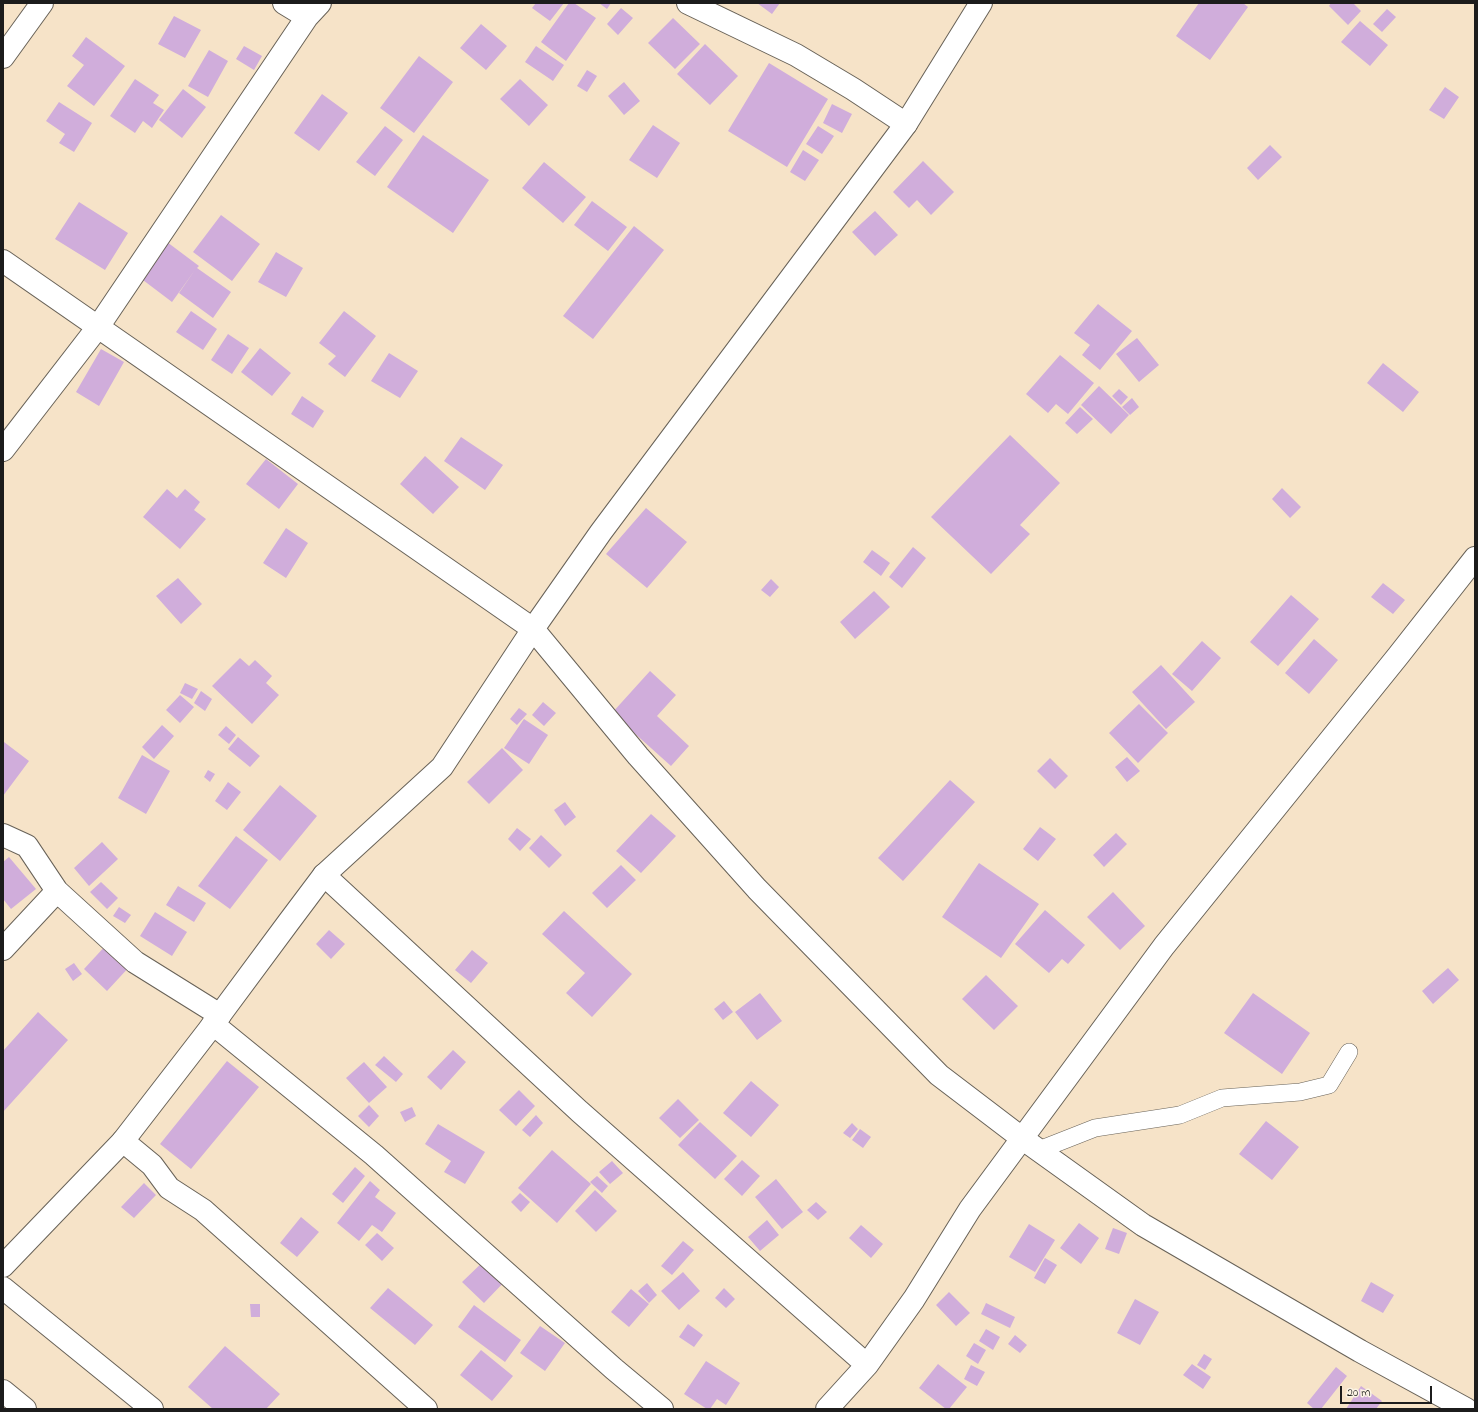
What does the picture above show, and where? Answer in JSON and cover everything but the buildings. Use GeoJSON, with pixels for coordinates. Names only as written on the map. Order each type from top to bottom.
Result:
{"type":"FeatureCollection","features":[{"type":"Feature","properties":{"kind":"street"},"geometry":{"type":"LineString","coordinates":[[3,57],[42,3]]}},
{"type":"Feature","properties":{"kind":"street"},"geometry":{"type":"LineString","coordinates":[[3,450],[98,327],[314,10],[284,3]]}},
{"type":"Feature","properties":{"kind":"street"},"geometry":{"type":"LineString","coordinates":[[688,3],[796,55],[853,89],[906,124]]}},
{"type":"Feature","properties":{"kind":"street"},"geometry":{"type":"LineString","coordinates":[[4,1264],[123,1141],[216,1020],[324,875],[442,767],[533,629],[601,532],[906,124],[981,3]]}},
{"type":"Feature","properties":{"kind":"street"},"geometry":{"type":"LineString","coordinates":[[3,261],[533,629],[638,756],[774,906],[939,1075],[1143,1225],[1360,1351],[1466,1409]]}},
{"type":"Feature","properties":{"kind":"street"},"geometry":{"type":"LineString","coordinates":[[827,1409],[867,1365],[914,1299],[970,1209],[1031,1144],[1164,946],[1379,680],[1475,558]]}},
{"type":"Feature","properties":{"kind":"street"},"geometry":{"type":"LineString","coordinates":[[3,835],[27,846],[57,891],[135,962],[216,1020],[374,1155],[614,1369],[662,1409]]}},
{"type":"Feature","properties":{"kind":"street"},"geometry":{"type":"LineString","coordinates":[[324,875],[579,1111],[867,1365]]}},
{"type":"Feature","properties":{"kind":"street"},"geometry":{"type":"LineString","coordinates":[[3,949],[57,891]]}},
{"type":"Feature","properties":{"kind":"street"},"geometry":{"type":"LineString","coordinates":[[123,1141],[152,1165],[169,1188],[203,1210],[426,1409]]}},
{"type":"Feature","properties":{"kind":"street"},"geometry":{"type":"LineString","coordinates":[[3,1288],[152,1409]]}},
{"type":"Feature","properties":{"kind":"street"},"geometry":{"type":"LineString","coordinates":[[3,1391],[25,1409]]}},
{"type":"Feature","properties":{"kind":"lane"},"geometry":{"type":"LineString","coordinates":[[1031,1144],[1095,1128],[1180,1115],[1222,1098],[1300,1092],[1329,1085],[1349,1052]]}}]}
